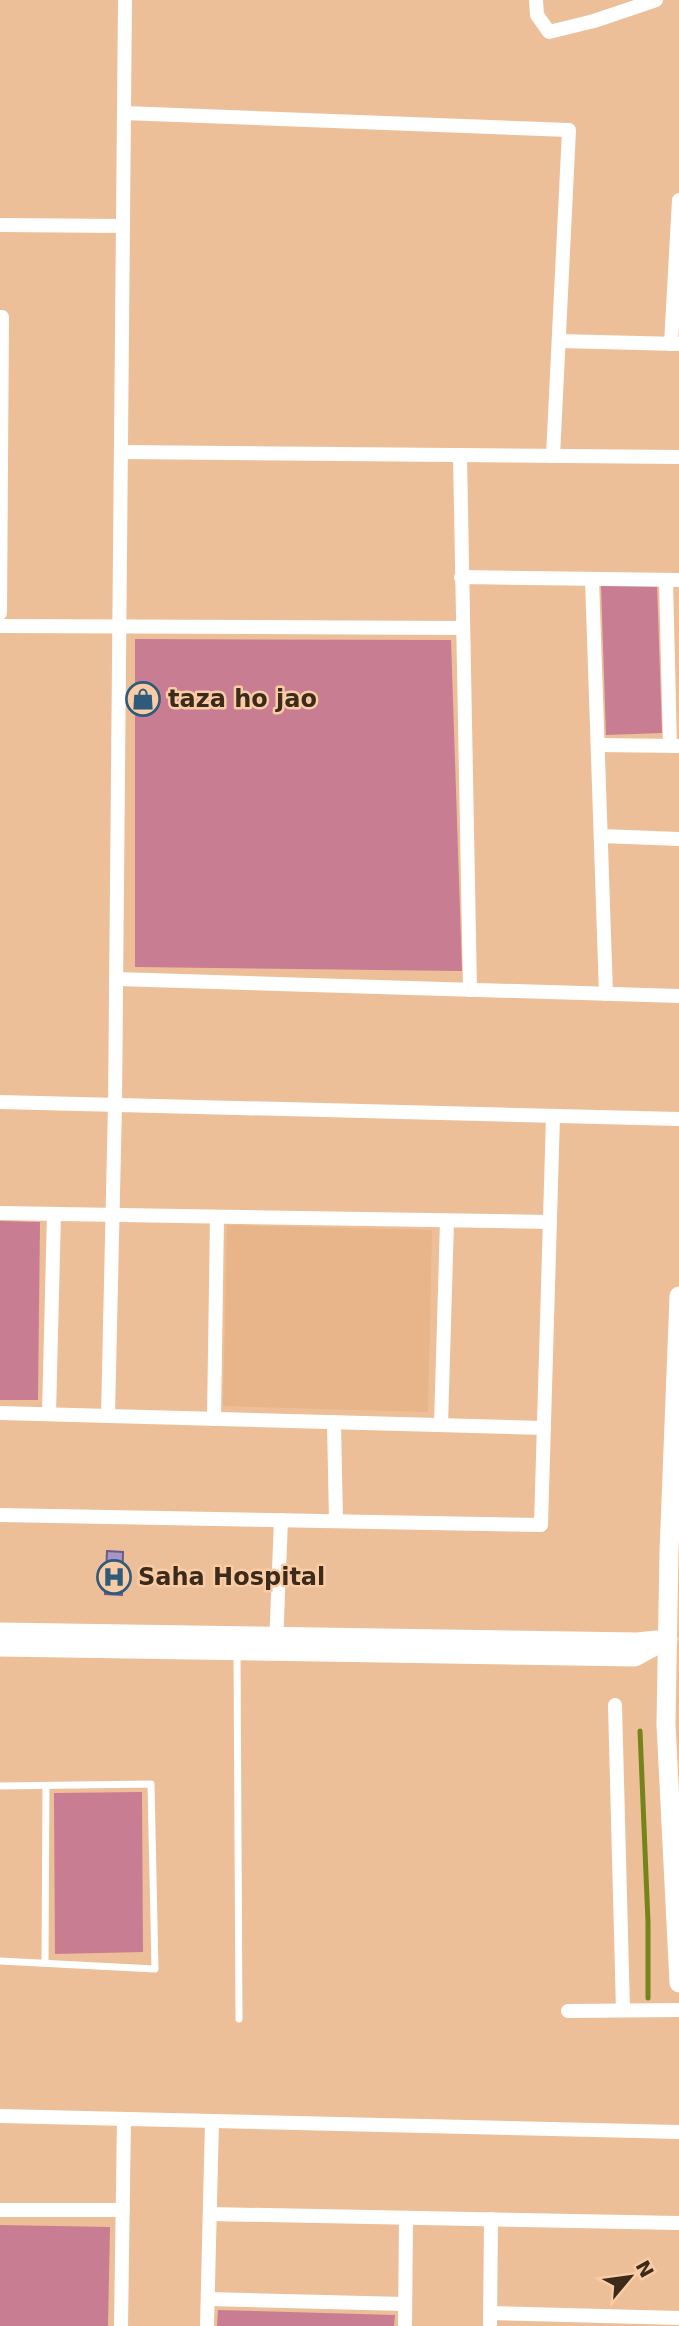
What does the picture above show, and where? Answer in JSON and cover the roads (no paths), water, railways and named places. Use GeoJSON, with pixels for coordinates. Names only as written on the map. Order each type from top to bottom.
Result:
{"type":"FeatureCollection","features":[{"type":"Feature","properties":{"kind":"street"},"geometry":{"type":"LineString","coordinates":[[108,1416],[115,1105],[125,0]]}},
{"type":"Feature","properties":{"kind":"street"},"geometry":{"type":"LineString","coordinates":[[536,0],[537,15],[550,32],[594,21],[656,0]]}},
{"type":"Feature","properties":{"kind":"street"},"geometry":{"type":"LineString","coordinates":[[124,113],[569,130],[553,456]]}},
{"type":"Feature","properties":{"kind":"street"},"geometry":{"type":"LineString","coordinates":[[559,341],[675,344],[679,200]]}},
{"type":"Feature","properties":{"kind":"street"},"geometry":{"type":"LineString","coordinates":[[0,225],[123,226]]}},
{"type":"Feature","properties":{"kind":"street"},"geometry":{"type":"LineString","coordinates":[[0,317],[0,613]]}},
{"type":"Feature","properties":{"kind":"street"},"geometry":{"type":"LineString","coordinates":[[121,452],[679,457]]}},
{"type":"Feature","properties":{"kind":"street"},"geometry":{"type":"LineString","coordinates":[[460,455],[470,990]]}},
{"type":"Feature","properties":{"kind":"street"},"geometry":{"type":"LineString","coordinates":[[461,577],[673,580],[675,746],[598,745]]}},
{"type":"Feature","properties":{"kind":"street"},"geometry":{"type":"LineString","coordinates":[[592,579],[606,994]]}},
{"type":"Feature","properties":{"kind":"street"},"geometry":{"type":"LineString","coordinates":[[0,626],[462,628]]}},
{"type":"Feature","properties":{"kind":"street"},"geometry":{"type":"LineString","coordinates":[[601,836],[679,839]]}},
{"type":"Feature","properties":{"kind":"street"},"geometry":{"type":"LineString","coordinates":[[116,979],[679,996]]}},
{"type":"Feature","properties":{"kind":"street"},"geometry":{"type":"LineString","coordinates":[[0,1102],[679,1119]]}},
{"type":"Feature","properties":{"kind":"street"},"geometry":{"type":"LineString","coordinates":[[0,1515],[541,1525],[553,1116]]}},
{"type":"Feature","properties":{"kind":"street"},"geometry":{"type":"LineString","coordinates":[[0,1213],[550,1222]]}},
{"type":"Feature","properties":{"kind":"street"},"geometry":{"type":"LineString","coordinates":[[49,1414],[54,1214]]}},
{"type":"Feature","properties":{"kind":"street"},"geometry":{"type":"LineString","coordinates":[[214,1419],[218,1217]]}},
{"type":"Feature","properties":{"kind":"street"},"geometry":{"type":"LineString","coordinates":[[441,1425],[447,1221]]}},
{"type":"Feature","properties":{"kind":"street"},"geometry":{"type":"LineString","coordinates":[[679,1296],[675,1638],[666,1724],[679,1983]]}},
{"type":"Feature","properties":{"kind":"street"},"geometry":{"type":"LineString","coordinates":[[0,1413],[544,1428]]}},
{"type":"Feature","properties":{"kind":"street"},"geometry":{"type":"LineString","coordinates":[[334,1422],[336,1521]]}},
{"type":"Feature","properties":{"kind":"street"},"geometry":{"type":"LineString","coordinates":[[276,1644],[281,1520]]}},
{"type":"Feature","properties":{"kind":"street"},"geometry":{"type":"LineString","coordinates":[[0,1632],[635,1657],[675,1638]]}},
{"type":"Feature","properties":{"kind":"street"},"geometry":{"type":"LineString","coordinates":[[0,1647],[237,1651],[276,1644]]}},
{"type":"Feature","properties":{"kind":"street"},"geometry":{"type":"LineString","coordinates":[[615,1705],[623,2010]]}},
{"type":"Feature","properties":{"kind":"street"},"geometry":{"type":"LineString","coordinates":[[568,2011],[679,2010]]}},
{"type":"Feature","properties":{"kind":"street"},"geometry":{"type":"LineString","coordinates":[[0,2116],[679,2132]]}},
{"type":"Feature","properties":{"kind":"street"},"geometry":{"type":"LineString","coordinates":[[121,2326],[124,2119]]}},
{"type":"Feature","properties":{"kind":"street"},"geometry":{"type":"LineString","coordinates":[[207,2326],[212,2121]]}},
{"type":"Feature","properties":{"kind":"street"},"geometry":{"type":"LineString","coordinates":[[0,2210],[123,2210]]}},
{"type":"Feature","properties":{"kind":"street"},"geometry":{"type":"LineString","coordinates":[[209,2214],[679,2223]]}},
{"type":"Feature","properties":{"kind":"street"},"geometry":{"type":"LineString","coordinates":[[405,2326],[406,2218]]}},
{"type":"Feature","properties":{"kind":"street"},"geometry":{"type":"LineString","coordinates":[[491,2219],[490,2319],[679,2318]]}},
{"type":"Feature","properties":{"kind":"street"},"geometry":{"type":"LineString","coordinates":[[208,2299],[405,2304]]}},
{"type":"Feature","properties":{"kind":"lane"},"geometry":{"type":"LineString","coordinates":[[237,1651],[239,2019]]}},
{"type":"Feature","properties":{"kind":"lane"},"geometry":{"type":"LineString","coordinates":[[0,1786],[151,1784],[155,1969],[0,1961]]}},
{"type":"Feature","properties":{"kind":"lane"},"geometry":{"type":"LineString","coordinates":[[45,1963],[46,1786]]}},
{"type":"Feature","properties":{"kind":"waterway"},"geometry":{"type":"LineString","coordinates":[[640,1731],[648,1922],[648,1998]]}},
{"type":"Feature","properties":{"kind":"place","name":"taza ho jao"},"geometry":{"type":"Point","coordinates":[143,699]}},
{"type":"Feature","properties":{"kind":"place","name":"Saha Hospital"},"geometry":{"type":"Point","coordinates":[114,1577]}}]}
